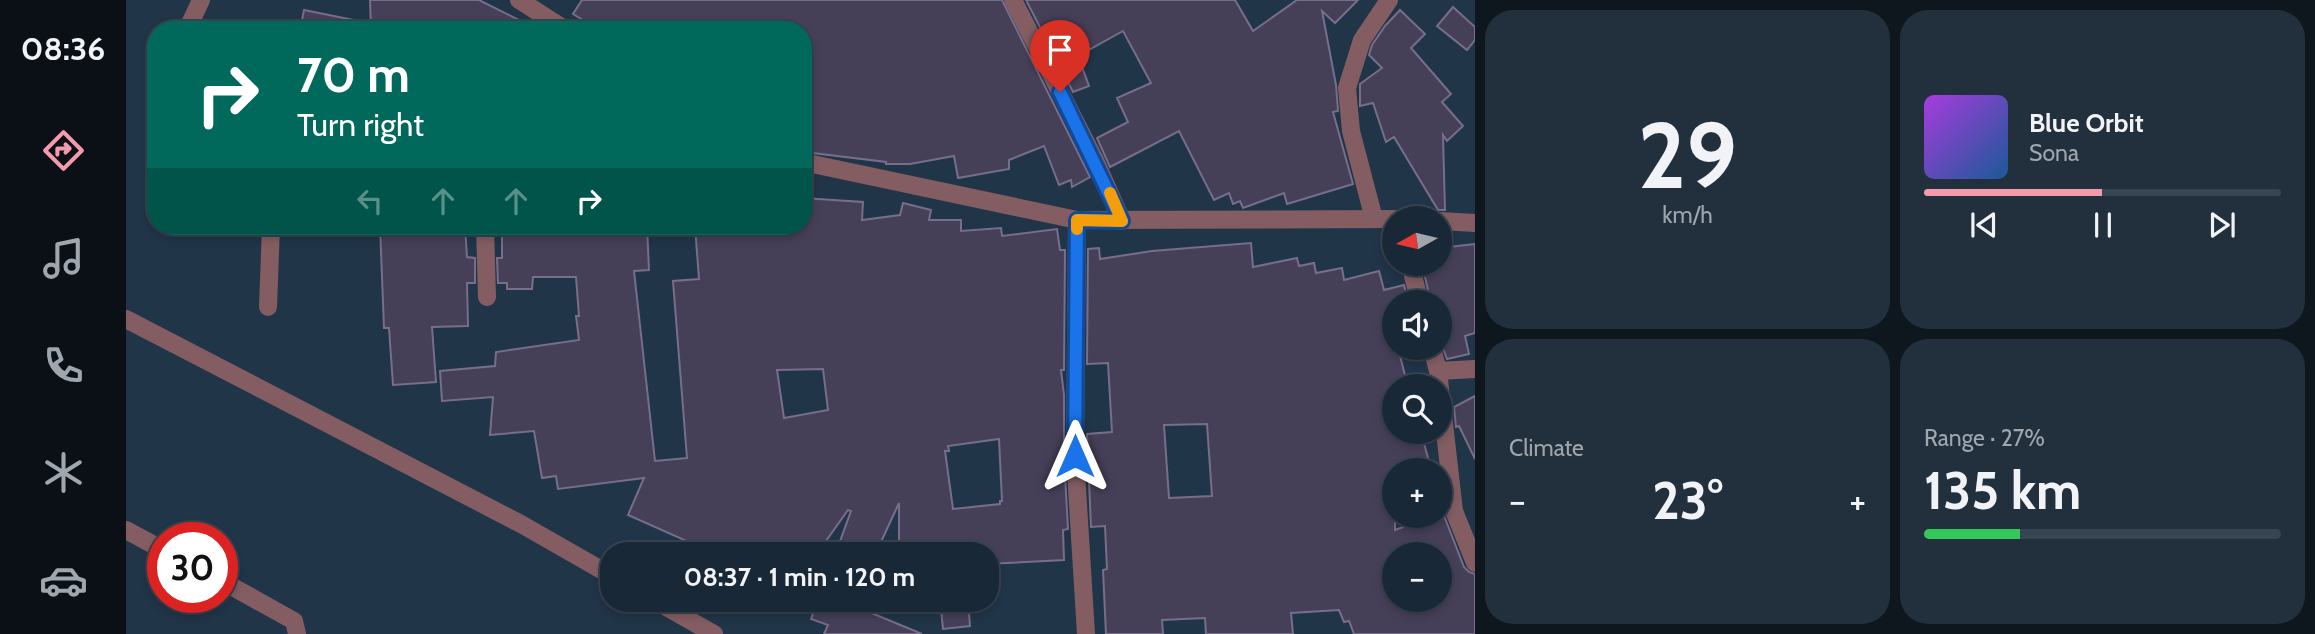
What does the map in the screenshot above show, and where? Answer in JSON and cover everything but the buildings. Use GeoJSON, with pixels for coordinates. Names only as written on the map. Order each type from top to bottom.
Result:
{"type":"FeatureCollection","features":[{"type":"Feature","properties":{"kind":"street"},"geometry":{"type":"LineString","coordinates":[[191,21],[201,0]]}},
{"type":"Feature","properties":{"kind":"street"},"geometry":{"type":"LineString","coordinates":[[519,0],[552,21]]}},
{"type":"Feature","properties":{"kind":"street"},"geometry":{"type":"LineString","coordinates":[[1013,0],[1094,158],[1122,221]]}},
{"type":"Feature","properties":{"kind":"street"},"geometry":{"type":"LineString","coordinates":[[1374,219],[1351,131],[1347,88],[1362,40],[1389,0]]}},
{"type":"Feature","properties":{"kind":"street"},"geometry":{"type":"LineString","coordinates":[[812,164],[1077,220],[1382,219]]}},
{"type":"Feature","properties":{"kind":"street"},"geometry":{"type":"LineString","coordinates":[[1077,220],[1075,456],[1086,634]]}},
{"type":"Feature","properties":{"kind":"street"},"geometry":{"type":"LineString","coordinates":[[1452,222],[1475,223]]}},
{"type":"Feature","properties":{"kind":"street"},"geometry":{"type":"LineString","coordinates":[[268,307],[271,235]]}},
{"type":"Feature","properties":{"kind":"street"},"geometry":{"type":"LineString","coordinates":[[485,235],[487,297]]}},
{"type":"Feature","properties":{"kind":"street"},"geometry":{"type":"LineString","coordinates":[[126,319],[521,524],[600,569]]}},
{"type":"Feature","properties":{"kind":"street"},"geometry":{"type":"LineString","coordinates":[[1435,360],[1454,511],[1475,563]]}},
{"type":"Feature","properties":{"kind":"street"},"geometry":{"type":"LineString","coordinates":[[1438,371],[1475,369]]}},
{"type":"Feature","properties":{"kind":"street"},"geometry":{"type":"LineString","coordinates":[[126,530],[147,541]]}},
{"type":"Feature","properties":{"kind":"street"},"geometry":{"type":"LineString","coordinates":[[238,590],[295,621],[297,634]]}},
{"type":"Feature","properties":{"kind":"street"},"geometry":{"type":"LineString","coordinates":[[675,612],[714,634]]}},
{"type":"Feature","properties":{"kind":"slow traffic"},"geometry":{"type":"LineString","coordinates":[[1077,229],[1077,220],[1122,221],[1110,193]]}},
{"type":"Feature","properties":{"kind":"route"},"geometry":{"type":"LineString","coordinates":[[1060,92],[1122,221],[1077,220],[1075,456]]}}]}
